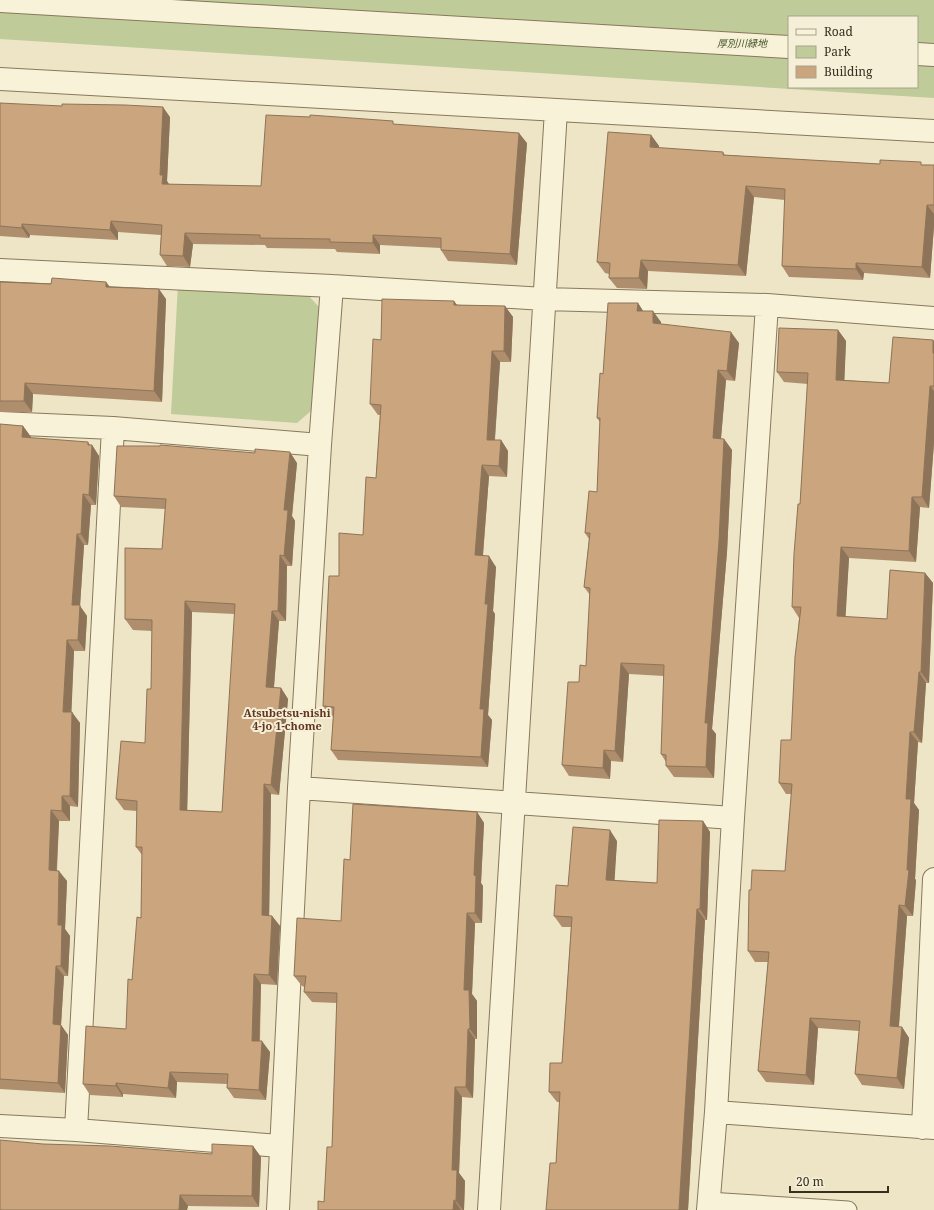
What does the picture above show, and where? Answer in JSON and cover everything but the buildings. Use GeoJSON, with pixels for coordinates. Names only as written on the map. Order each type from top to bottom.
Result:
{"type":"FeatureCollection","features":[{"type":"Feature","properties":{"kind":"street"},"geometry":{"type":"LineString","coordinates":[[0,0],[788,47]]}},
{"type":"Feature","properties":{"kind":"street"},"geometry":{"type":"LineString","coordinates":[[918,54],[934,55]]}},
{"type":"Feature","properties":{"kind":"street"},"geometry":{"type":"LineString","coordinates":[[0,79],[934,132]]}},
{"type":"Feature","properties":{"kind":"street"},"geometry":{"type":"LineString","coordinates":[[489,1210],[556,110]]}},
{"type":"Feature","properties":{"kind":"street"},"geometry":{"type":"LineString","coordinates":[[0,270],[332,286],[544,299],[767,304],[934,318]]}},
{"type":"Feature","properties":{"kind":"street"},"geometry":{"type":"LineString","coordinates":[[278,1210],[299,788],[320,445],[332,286]]}},
{"type":"Feature","properties":{"kind":"street"},"geometry":{"type":"LineString","coordinates":[[708,1205],[716,1112],[733,818],[767,304]]}},
{"type":"Feature","properties":{"kind":"street"},"geometry":{"type":"LineString","coordinates":[[0,422],[113,428],[320,445]]}},
{"type":"Feature","properties":{"kind":"street"},"geometry":{"type":"LineString","coordinates":[[76,1130],[113,428]]}},
{"type":"Feature","properties":{"kind":"street"},"geometry":{"type":"LineString","coordinates":[[299,788],[733,818]]}},
{"type":"Feature","properties":{"kind":"street"},"geometry":{"type":"LineString","coordinates":[[716,1112],[929,1128],[934,879]]}},
{"type":"Feature","properties":{"kind":"street"},"geometry":{"type":"LineString","coordinates":[[0,1126],[76,1130],[280,1146]]}},
{"type":"Feature","properties":{"kind":"lane"},"geometry":{"type":"LineString","coordinates":[[708,1205],[848,1210]]}},
{"type":"Feature","properties":{"kind":"green space","name":"厚別川緑地"},"geometry":{"type":"Polygon","coordinates":[[[0,0],[934,0],[934,98],[0,39],[0,0]]]}},
{"type":"Feature","properties":{"kind":"green space"},"geometry":{"type":"Polygon","coordinates":[[[178,284],[307,294],[319,307],[312,410],[297,423],[171,414],[178,284]]]}},
{"type":"Feature","properties":{"kind":"district","name":"Atsubetsu-nishi 4-jo 1-chome"},"geometry":{"type":"Point","coordinates":[287,719]}}]}
